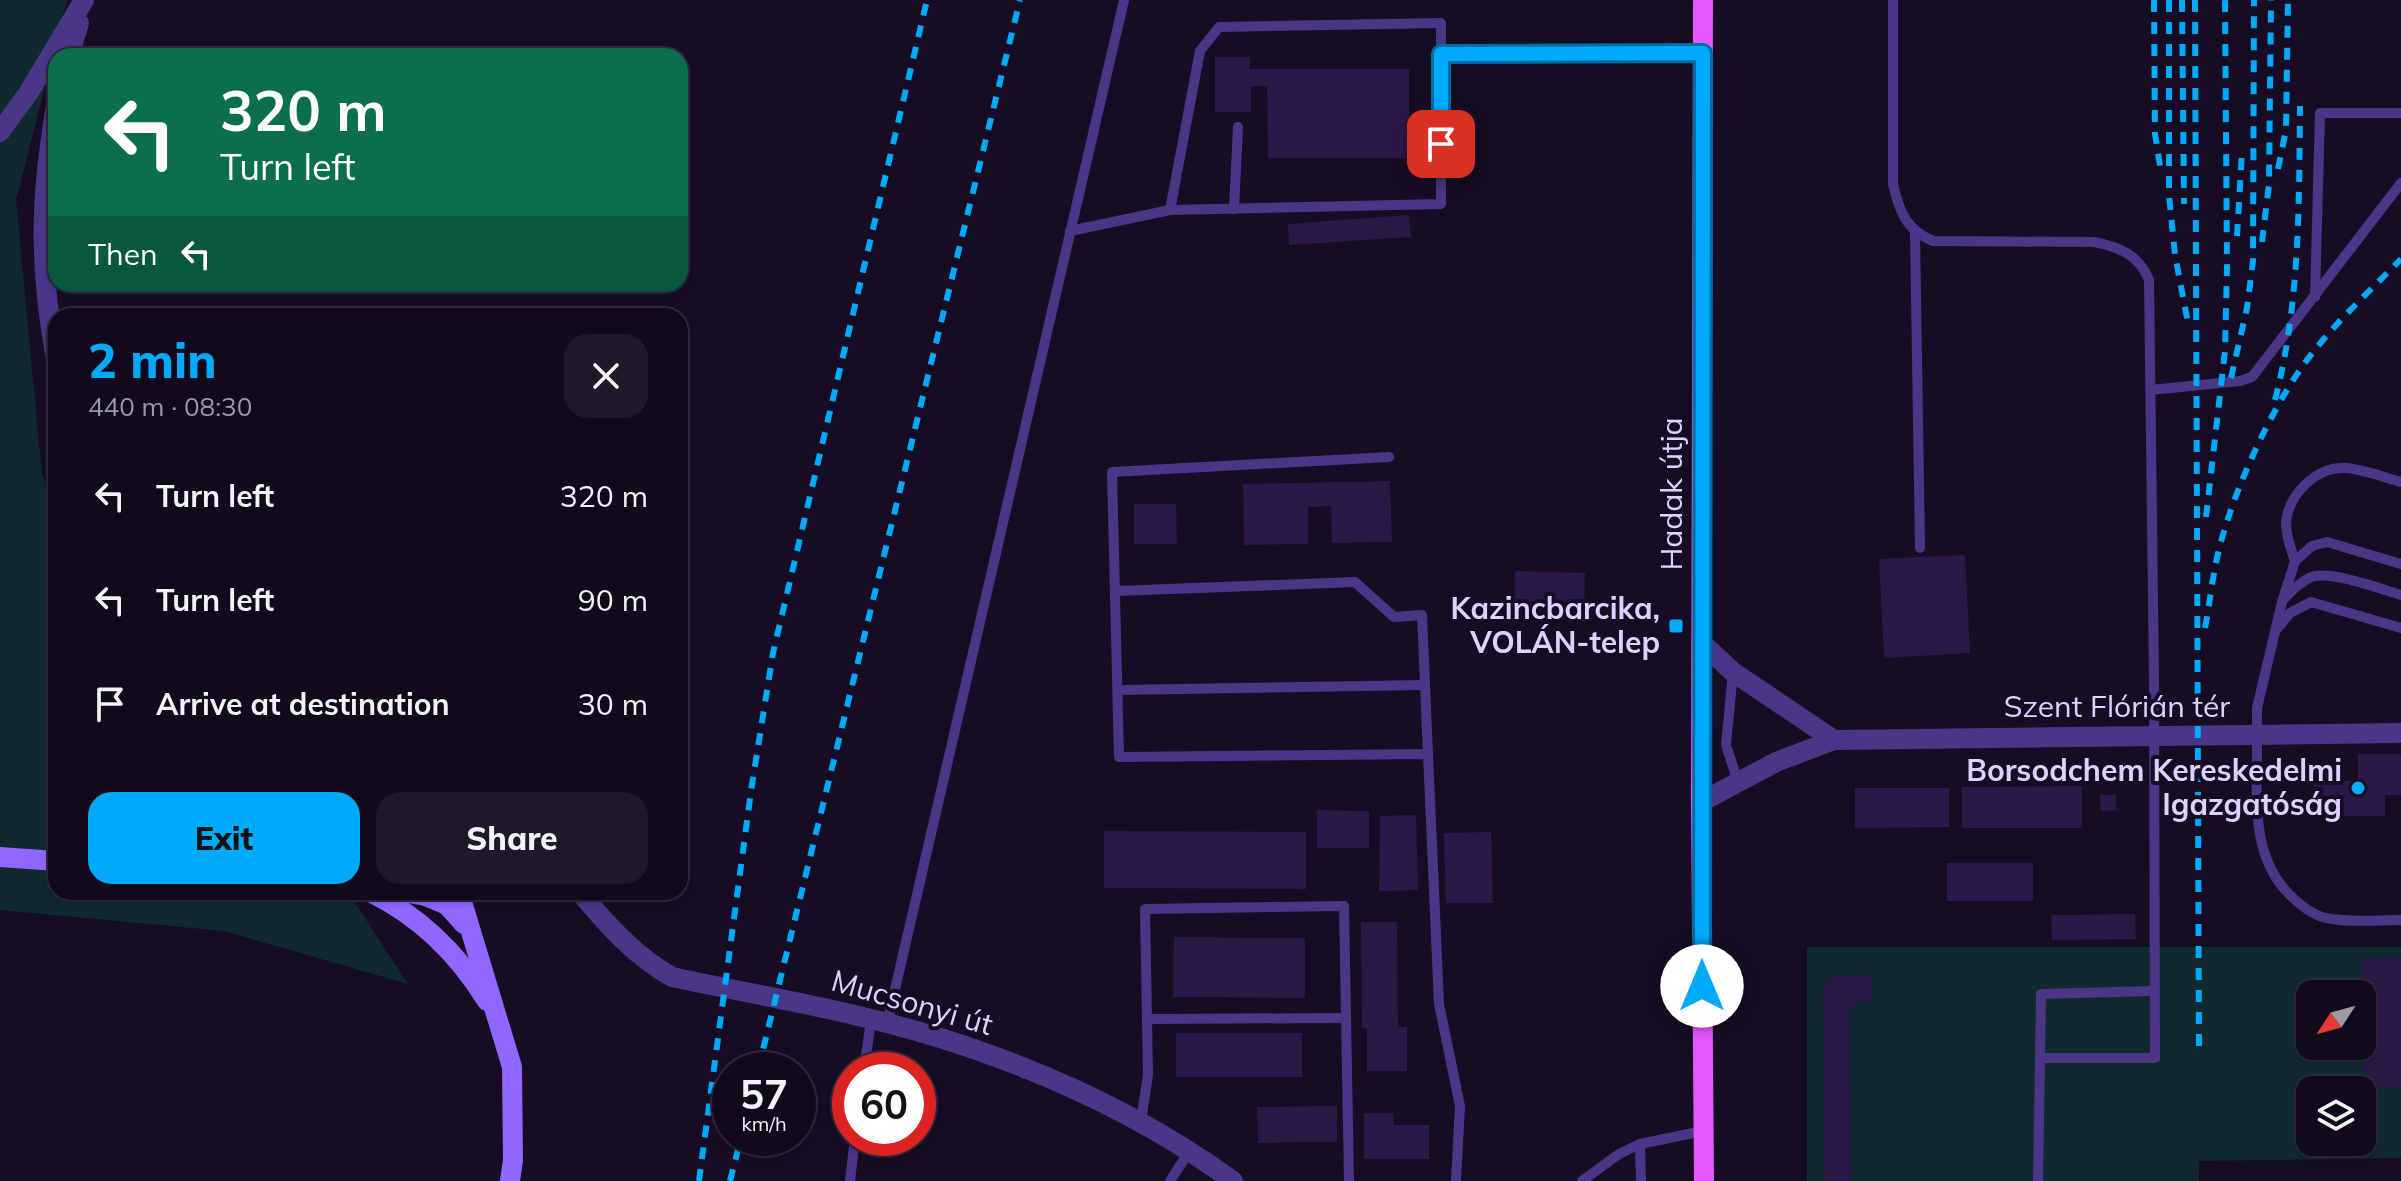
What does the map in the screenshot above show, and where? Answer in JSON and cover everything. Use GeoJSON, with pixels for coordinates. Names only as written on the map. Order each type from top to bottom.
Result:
{"type":"FeatureCollection","features":[{"type":"Feature","properties":{"kind":"main road","name":"Hadak útja"},"geometry":{"type":"LineString","coordinates":[[1703,0],[1701,802],[1704,1181]]}},
{"type":"Feature","properties":{"kind":"main road"},"geometry":{"type":"LineString","coordinates":[[0,857],[48,860]]}},
{"type":"Feature","properties":{"kind":"main road"},"geometry":{"type":"LineString","coordinates":[[384,900],[431,932],[474,980],[499,1021]]}},
{"type":"Feature","properties":{"kind":"main road"},"geometry":{"type":"LineString","coordinates":[[441,900],[469,931]]}},
{"type":"Feature","properties":{"kind":"main road"},"geometry":{"type":"LineString","coordinates":[[461,900],[512,1067],[513,1160],[510,1181]]}},
{"type":"Feature","properties":{"kind":"street"},"geometry":{"type":"LineString","coordinates":[[71,48],[85,0]]}},
{"type":"Feature","properties":{"kind":"street"},"geometry":{"type":"LineString","coordinates":[[56,48],[85,0]]}},
{"type":"Feature","properties":{"kind":"street"},"geometry":{"type":"LineString","coordinates":[[0,132],[48,61]]}},
{"type":"Feature","properties":{"kind":"street"},"geometry":{"type":"LineString","coordinates":[[48,158],[42,240],[48,308]]}},
{"type":"Feature","properties":{"kind":"street"},"geometry":{"type":"LineString","coordinates":[[1702,643],[1733,672],[1834,740]]}},
{"type":"Feature","properties":{"kind":"street","name":"Szent Flórián tér"},"geometry":{"type":"LineString","coordinates":[[1701,802],[1776,762],[1834,740],[2401,733]]}},
{"type":"Feature","properties":{"kind":"street","name":"Mucsonyi út"},"geometry":{"type":"LineString","coordinates":[[587,900],[627,945],[672,977],[879,1022],[1004,1060],[1141,1121],[1190,1150],[1233,1181]]}},
{"type":"Feature","properties":{"kind":"lane"},"geometry":{"type":"LineString","coordinates":[[870,1052],[1124,0]]}},
{"type":"Feature","properties":{"kind":"lane"},"geometry":{"type":"LineString","coordinates":[[1893,0],[1893,184],[1906,223],[1915,232],[1933,241],[2094,242],[2117,246],[2136,258],[2149,280],[2155,1058],[2040,1058]]}},
{"type":"Feature","properties":{"kind":"lane"},"geometry":{"type":"LineString","coordinates":[[1070,231],[1170,210],[1441,204],[1441,23],[1219,27],[1200,51],[1170,210]]}},
{"type":"Feature","properties":{"kind":"lane"},"geometry":{"type":"LineString","coordinates":[[1441,54],[1703,53]]}},
{"type":"Feature","properties":{"kind":"lane"},"geometry":{"type":"LineString","coordinates":[[2315,297],[2320,113],[2401,113]]}},
{"type":"Feature","properties":{"kind":"lane"},"geometry":{"type":"LineString","coordinates":[[1234,209],[1238,127]]}},
{"type":"Feature","properties":{"kind":"lane"},"geometry":{"type":"LineString","coordinates":[[2151,390],[2240,381],[2252,377],[2401,183]]}},
{"type":"Feature","properties":{"kind":"lane"},"geometry":{"type":"LineString","coordinates":[[1915,232],[1920,548]]}},
{"type":"Feature","properties":{"kind":"lane"},"geometry":{"type":"LineString","coordinates":[[1389,457],[1112,472],[1119,757],[1428,754]]}},
{"type":"Feature","properties":{"kind":"lane"},"geometry":{"type":"LineString","coordinates":[[2295,561],[2286,522],[2305,483],[2344,467],[2401,482]]}},
{"type":"Feature","properties":{"kind":"lane"},"geometry":{"type":"LineString","coordinates":[[2401,564],[2327,542],[2312,546],[2295,561],[2257,708],[2259,832],[2263,856],[2276,881],[2299,904],[2322,917],[2401,920]]}},
{"type":"Feature","properties":{"kind":"lane"},"geometry":{"type":"LineString","coordinates":[[2282,602],[2294,588],[2312,577],[2325,575],[2401,595]]}},
{"type":"Feature","properties":{"kind":"lane"},"geometry":{"type":"LineString","coordinates":[[1116,591],[1355,582],[1394,617],[1422,615],[1439,1004],[1460,1106],[1456,1181]]}},
{"type":"Feature","properties":{"kind":"lane"},"geometry":{"type":"LineString","coordinates":[[2274,633],[2290,613],[2311,602],[2401,628]]}},
{"type":"Feature","properties":{"kind":"lane"},"geometry":{"type":"LineString","coordinates":[[1733,672],[1726,745],[1738,782]]}},
{"type":"Feature","properties":{"kind":"lane"},"geometry":{"type":"LineString","coordinates":[[1118,690],[1424,685]]}},
{"type":"Feature","properties":{"kind":"lane"},"geometry":{"type":"LineString","coordinates":[[1141,1121],[1148,1075],[1145,909],[1344,906],[1349,1181]]}},
{"type":"Feature","properties":{"kind":"lane"},"geometry":{"type":"LineString","coordinates":[[2038,1181],[2041,994],[2154,991]]}},
{"type":"Feature","properties":{"kind":"lane"},"geometry":{"type":"LineString","coordinates":[[1147,1019],[1346,1018]]}},
{"type":"Feature","properties":{"kind":"lane"},"geometry":{"type":"LineString","coordinates":[[1582,1181],[1619,1154],[1640,1144],[1703,1131]]}},
{"type":"Feature","properties":{"kind":"lane"},"geometry":{"type":"LineString","coordinates":[[1640,1144],[1641,1181]]}},
{"type":"Feature","properties":{"kind":"lane"},"geometry":{"type":"LineString","coordinates":[[1170,1181],[1190,1150]]}},
{"type":"Feature","properties":{"kind":"lane"},"geometry":{"type":"LineString","coordinates":[[850,1181],[853,1156]]}},
{"type":"Feature","properties":{"kind":"green space"},"geometry":{"type":"Polygon","coordinates":[[[0,0],[67,0],[55,48],[48,48],[48,75],[16,200],[42,475],[48,487],[48,900],[353,900],[408,984],[224,931],[0,910],[0,0]]]}},
{"type":"Feature","properties":{"kind":"green space"},"geometry":{"type":"Polygon","coordinates":[[[1807,947],[2401,947],[2401,1158],[2199,1161],[2199,1181],[1807,1181],[1807,947]]]}},
{"type":"Feature","properties":{"kind":"building"},"geometry":{"type":"Polygon","coordinates":[[[1215,57],[1250,57],[1250,69],[1409,69],[1409,158],[1268,158],[1267,86],[1251,86],[1251,112],[1215,112],[1215,57]]]}},
{"type":"Feature","properties":{"kind":"building"},"geometry":{"type":"Polygon","coordinates":[[[1409,215],[1411,237],[1289,245],[1288,224],[1409,215]]]}},
{"type":"Feature","properties":{"kind":"building"},"geometry":{"type":"Polygon","coordinates":[[[1390,481],[1392,542],[1332,543],[1331,506],[1308,507],[1308,544],[1244,545],[1243,484],[1390,481]]]}},
{"type":"Feature","properties":{"kind":"building"},"geometry":{"type":"Polygon","coordinates":[[[1134,504],[1176,504],[1177,544],[1134,544],[1134,504]]]}},
{"type":"Feature","properties":{"kind":"building"},"geometry":{"type":"Polygon","coordinates":[[[1965,555],[1970,653],[1884,658],[1879,559],[1965,555]]]}},
{"type":"Feature","properties":{"kind":"building"},"geometry":{"type":"Polygon","coordinates":[[[1515,571],[1585,573],[1584,615],[1514,614],[1515,571]]]}},
{"type":"Feature","properties":{"kind":"building","name":"Borsodchem Kereskedelmi Igazgatóság"},"geometry":{"type":"Polygon","coordinates":[[[2358,754],[2401,754],[2401,795],[2385,795],[2385,816],[2314,816],[2314,781],[2358,781],[2358,754]]]}},
{"type":"Feature","properties":{"kind":"building"},"geometry":{"type":"Polygon","coordinates":[[[2082,786],[2082,828],[1962,828],[1962,787],[2082,786]]]}},
{"type":"Feature","properties":{"kind":"building"},"geometry":{"type":"Polygon","coordinates":[[[1855,788],[1949,788],[1949,827],[1855,828],[1855,788]]]}},
{"type":"Feature","properties":{"kind":"building"},"geometry":{"type":"Polygon","coordinates":[[[2100,795],[2116,795],[2116,810],[2101,811],[2100,795]]]}},
{"type":"Feature","properties":{"kind":"building"},"geometry":{"type":"Polygon","coordinates":[[[1317,810],[1369,811],[1369,848],[1317,848],[1317,810]]]}},
{"type":"Feature","properties":{"kind":"building"},"geometry":{"type":"Polygon","coordinates":[[[1416,815],[1418,890],[1379,891],[1380,816],[1416,815]]]}},
{"type":"Feature","properties":{"kind":"building"},"geometry":{"type":"Polygon","coordinates":[[[1104,831],[1306,832],[1306,889],[1104,888],[1104,831]]]}},
{"type":"Feature","properties":{"kind":"building"},"geometry":{"type":"Polygon","coordinates":[[[1491,832],[1493,903],[1446,903],[1444,833],[1491,832]]]}},
{"type":"Feature","properties":{"kind":"building"},"geometry":{"type":"Polygon","coordinates":[[[1947,863],[2033,863],[2033,901],[1947,901],[1947,863]]]}},
{"type":"Feature","properties":{"kind":"building"},"geometry":{"type":"Polygon","coordinates":[[[2135,914],[2136,939],[2052,940],[2051,915],[2135,914]]]}},
{"type":"Feature","properties":{"kind":"building"},"geometry":{"type":"Polygon","coordinates":[[[1361,922],[1397,922],[1398,1027],[1407,1027],[1407,1071],[1367,1071],[1367,1028],[1362,1028],[1361,922]]]}},
{"type":"Feature","properties":{"kind":"building"},"geometry":{"type":"Polygon","coordinates":[[[1174,937],[1305,938],[1305,998],[1173,997],[1174,937]]]}},
{"type":"Feature","properties":{"kind":"building"},"geometry":{"type":"Polygon","coordinates":[[[2401,957],[2401,1087],[2376,1088],[2376,1076],[2364,1076],[2363,1060],[2376,1060],[2376,980],[2362,980],[2361,958],[2401,957]]]}},
{"type":"Feature","properties":{"kind":"building"},"geometry":{"type":"Polygon","coordinates":[[[1872,975],[1872,1001],[1857,1002],[1849,1010],[1851,1181],[1825,1181],[1823,987],[1833,976],[1872,975]]]}},
{"type":"Feature","properties":{"kind":"building"},"geometry":{"type":"Polygon","coordinates":[[[1176,1033],[1302,1033],[1302,1077],[1176,1077],[1176,1033]]]}},
{"type":"Feature","properties":{"kind":"building"},"geometry":{"type":"Polygon","coordinates":[[[1337,1106],[1337,1142],[1258,1143],[1257,1107],[1337,1106]]]}},
{"type":"Feature","properties":{"kind":"building"},"geometry":{"type":"Polygon","coordinates":[[[1364,1113],[1393,1113],[1394,1125],[1429,1125],[1429,1159],[1364,1159],[1364,1113]]]}},
{"type":"Feature","properties":{"kind":"railway"},"geometry":{"type":"LineString","coordinates":[[699,1181],[751,791],[773,653],[927,0]]}},
{"type":"Feature","properties":{"kind":"railway"},"geometry":{"type":"LineString","coordinates":[[762,1052],[1020,0]]}},
{"type":"Feature","properties":{"kind":"railway"},"geometry":{"type":"LineString","coordinates":[[2154,0],[2155,134],[2161,172]]}},
{"type":"Feature","properties":{"kind":"railway"},"geometry":{"type":"LineString","coordinates":[[2169,0],[2169,195],[2175,255],[2188,323]]}},
{"type":"Feature","properties":{"kind":"railway"},"geometry":{"type":"LineString","coordinates":[[2182,0],[2184,204]]}},
{"type":"Feature","properties":{"kind":"railway"},"geometry":{"type":"LineString","coordinates":[[2195,0],[2199,1055]]}},
{"type":"Feature","properties":{"kind":"railway"},"geometry":{"type":"LineString","coordinates":[[2206,517],[2225,351],[2225,0]]}},
{"type":"Feature","properties":{"kind":"railway"},"geometry":{"type":"LineString","coordinates":[[2231,378],[2247,308],[2253,261],[2254,0]]}},
{"type":"Feature","properties":{"kind":"railway"},"geometry":{"type":"LineString","coordinates":[[2262,242],[2269,184],[2271,0]]}},
{"type":"Feature","properties":{"kind":"railway"},"geometry":{"type":"LineString","coordinates":[[2278,169],[2286,130],[2288,0]]}},
{"type":"Feature","properties":{"kind":"railway"},"geometry":{"type":"LineString","coordinates":[[2275,400],[2294,291],[2300,106]]}},
{"type":"Feature","properties":{"kind":"railway"},"geometry":{"type":"LineString","coordinates":[[2237,236],[2242,152]]}},
{"type":"Feature","properties":{"kind":"railway"},"geometry":{"type":"LineString","coordinates":[[2205,628],[2220,544],[2228,518],[2249,464],[2275,411],[2324,338],[2401,259]]}},
{"type":"Feature","properties":{"kind":"railway"},"geometry":{"type":"LineString","coordinates":[[730,1181],[736,1156]]}},
{"type":"Feature","properties":{"kind":"place","name":"Kazincbarcika, VOLÁN-telep"},"geometry":{"type":"Point","coordinates":[1676,626]}},
{"type":"Feature","properties":{"kind":"place","name":"Borsodchem Kereskedelmi Igazgatóság"},"geometry":{"type":"Point","coordinates":[2358,788]}},
{"type":"Feature","properties":{"kind":"route"},"geometry":{"type":"LineString","coordinates":[[1441,144],[1441,54],[1703,53],[1702,986]]}}]}
